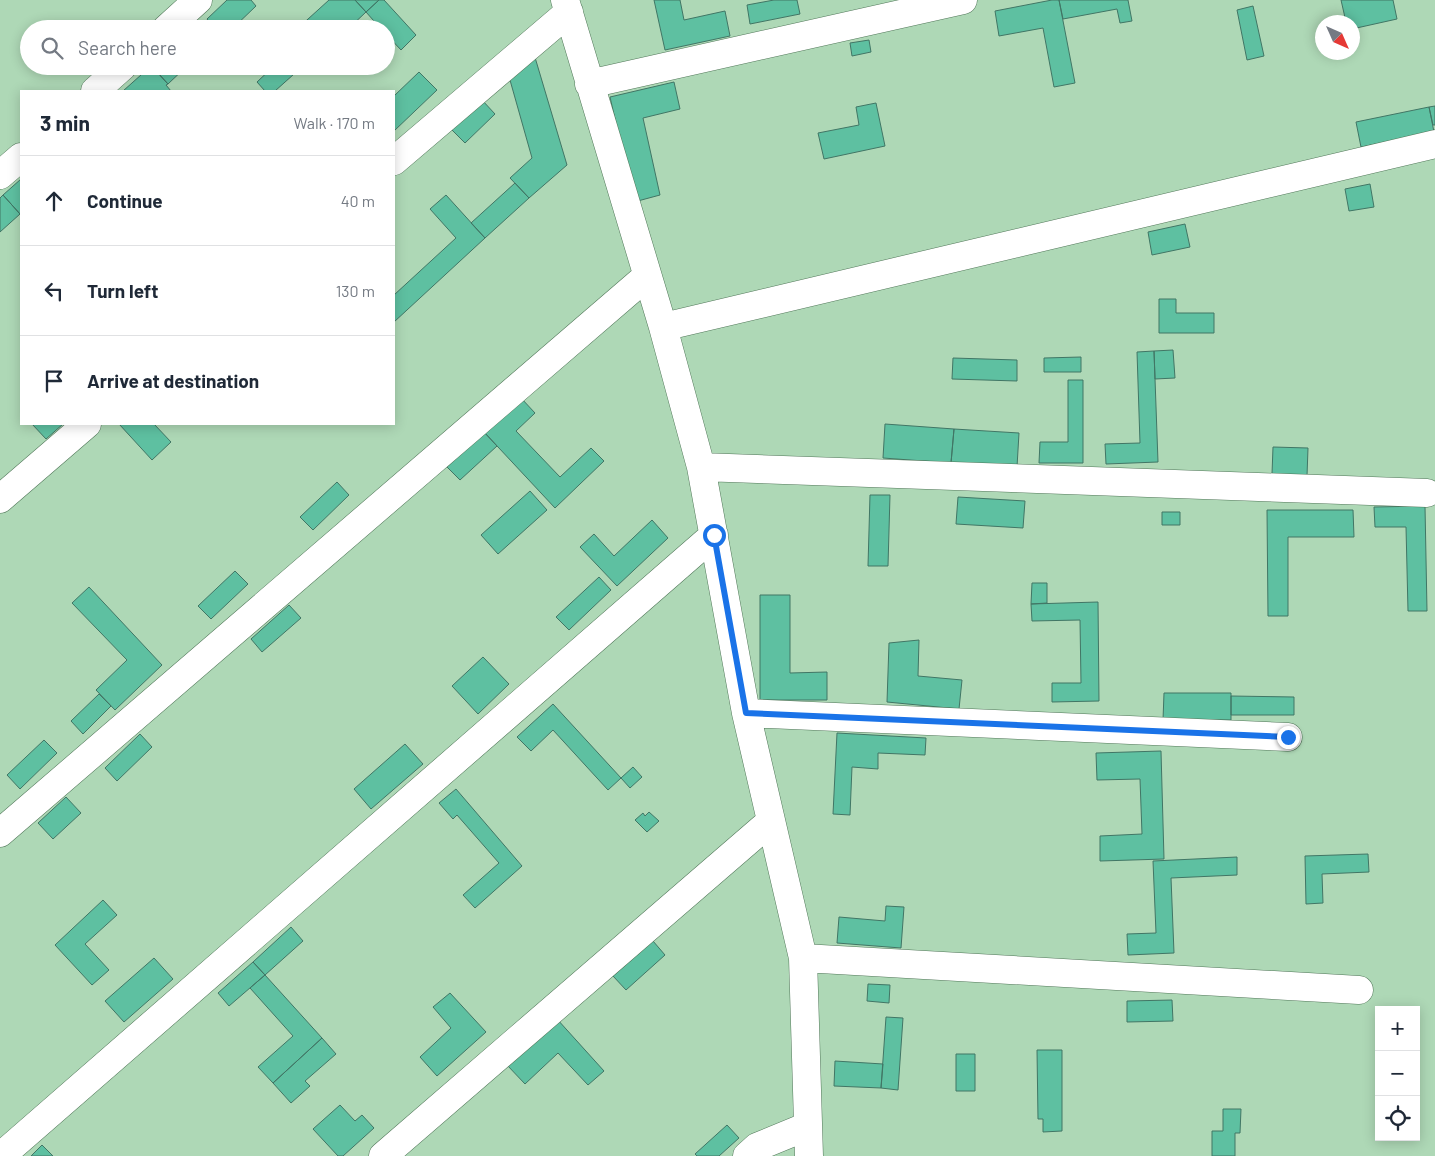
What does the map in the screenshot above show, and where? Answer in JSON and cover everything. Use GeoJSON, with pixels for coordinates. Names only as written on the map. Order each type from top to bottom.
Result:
{"type":"FeatureCollection","features":[{"type":"Feature","properties":{"kind":"street"},"geometry":{"type":"LineString","coordinates":[[176,20],[198,0]]}},
{"type":"Feature","properties":{"kind":"street"},"geometry":{"type":"LineString","coordinates":[[589,84],[963,0]]}},
{"type":"Feature","properties":{"kind":"street"},"geometry":{"type":"LineString","coordinates":[[395,160],[567,6],[663,327],[701,467],[746,713],[803,958],[809,1156]]}},
{"type":"Feature","properties":{"kind":"street"},"geometry":{"type":"LineString","coordinates":[[96,90],[113,75]]}},
{"type":"Feature","properties":{"kind":"street"},"geometry":{"type":"LineString","coordinates":[[663,327],[1435,144]]}},
{"type":"Feature","properties":{"kind":"street"},"geometry":{"type":"LineString","coordinates":[[0,175],[20,158]]}},
{"type":"Feature","properties":{"kind":"street"},"geometry":{"type":"LineString","coordinates":[[0,833],[647,276]]}},
{"type":"Feature","properties":{"kind":"street"},"geometry":{"type":"LineString","coordinates":[[0,498],[86,425]]}},
{"type":"Feature","properties":{"kind":"street"},"geometry":{"type":"LineString","coordinates":[[701,467],[1427,493]]}},
{"type":"Feature","properties":{"kind":"street"},"geometry":{"type":"LineString","coordinates":[[1,1156],[714,535]]}},
{"type":"Feature","properties":{"kind":"street"},"geometry":{"type":"LineString","coordinates":[[746,713],[1288,737]]}},
{"type":"Feature","properties":{"kind":"street"},"geometry":{"type":"LineString","coordinates":[[382,1156],[771,821]]}},
{"type":"Feature","properties":{"kind":"street"},"geometry":{"type":"LineString","coordinates":[[803,958],[1359,990]]}},
{"type":"Feature","properties":{"kind":"street"},"geometry":{"type":"LineString","coordinates":[[747,1156],[757,1147],[808,1126]]}},
{"type":"Feature","properties":{"kind":"building"},"geometry":{"type":"Polygon","coordinates":[[[227,0],[251,0],[256,6],[241,20],[207,19],[227,0]]]}},
{"type":"Feature","properties":{"kind":"building"},"geometry":{"type":"Polygon","coordinates":[[[329,0],[355,0],[366,12],[358,20],[307,20],[329,0]]]}},
{"type":"Feature","properties":{"kind":"building"},"geometry":{"type":"Polygon","coordinates":[[[355,0],[379,0],[366,12],[355,0]]]}},
{"type":"Feature","properties":{"kind":"building"},"geometry":{"type":"Polygon","coordinates":[[[379,0],[384,0],[416,35],[401,50],[395,44],[395,20],[373,20],[366,12],[379,0]]]}},
{"type":"Feature","properties":{"kind":"building"},"geometry":{"type":"Polygon","coordinates":[[[654,0],[680,0],[684,20],[725,11],[730,36],[665,50],[654,0]]]}},
{"type":"Feature","properties":{"kind":"building"},"geometry":{"type":"Polygon","coordinates":[[[774,0],[797,0],[800,14],[750,24],[747,5],[774,0]]]}},
{"type":"Feature","properties":{"kind":"building"},"geometry":{"type":"Polygon","coordinates":[[[1059,0],[1075,83],[1054,87],[1043,28],[999,36],[995,11],[1059,0]]]}},
{"type":"Feature","properties":{"kind":"building"},"geometry":{"type":"Polygon","coordinates":[[[1059,0],[1128,0],[1132,21],[1120,23],[1117,9],[1063,19],[1059,0]]]}},
{"type":"Feature","properties":{"kind":"building"},"geometry":{"type":"Polygon","coordinates":[[[1341,0],[1393,0],[1397,19],[1360,27],[1360,15],[1344,15],[1341,0]]]}},
{"type":"Feature","properties":{"kind":"building"},"geometry":{"type":"Polygon","coordinates":[[[1253,6],[1264,56],[1247,60],[1237,10],[1253,6]]]}},
{"type":"Feature","properties":{"kind":"building"},"geometry":{"type":"Polygon","coordinates":[[[869,40],[871,52],[852,56],[850,43],[869,40]]]}},
{"type":"Feature","properties":{"kind":"building"},"geometry":{"type":"Polygon","coordinates":[[[534,54],[567,165],[529,198],[510,178],[532,158],[508,73],[534,54]]]}},
{"type":"Feature","properties":{"kind":"building"},"geometry":{"type":"Polygon","coordinates":[[[419,72],[437,90],[395,130],[395,95],[419,72]]]}},
{"type":"Feature","properties":{"kind":"building"},"geometry":{"type":"Polygon","coordinates":[[[141,75],[160,75],[168,84],[166,85],[170,90],[124,90],[141,75]]]}},
{"type":"Feature","properties":{"kind":"building"},"geometry":{"type":"Polygon","coordinates":[[[160,75],[178,75],[168,84],[160,75]]]}},
{"type":"Feature","properties":{"kind":"building"},"geometry":{"type":"Polygon","coordinates":[[[264,75],[293,75],[276,90],[264,90],[257,82],[264,75]]]}},
{"type":"Feature","properties":{"kind":"building"},"geometry":{"type":"Polygon","coordinates":[[[674,82],[680,109],[643,118],[660,195],[634,202],[610,97],[674,82]]]}},
{"type":"Feature","properties":{"kind":"building"},"geometry":{"type":"Polygon","coordinates":[[[482,100],[495,114],[465,143],[451,129],[482,100]]]}},
{"type":"Feature","properties":{"kind":"building"},"geometry":{"type":"Polygon","coordinates":[[[876,103],[885,146],[824,159],[818,133],[859,125],[856,107],[876,103]]]}},
{"type":"Feature","properties":{"kind":"building"},"geometry":{"type":"Polygon","coordinates":[[[1435,106],[1435,125],[1433,125],[1429,107],[1435,106]]]}},
{"type":"Feature","properties":{"kind":"building"},"geometry":{"type":"Polygon","coordinates":[[[1429,107],[1434,132],[1361,147],[1356,122],[1429,107]]]}},
{"type":"Feature","properties":{"kind":"building"},"geometry":{"type":"Polygon","coordinates":[[[20,180],[20,214],[3,195],[20,180]]]}},
{"type":"Feature","properties":{"kind":"building"},"geometry":{"type":"Polygon","coordinates":[[[515,183],[529,198],[485,238],[471,223],[515,183]]]}},
{"type":"Feature","properties":{"kind":"building"},"geometry":{"type":"Polygon","coordinates":[[[1370,184],[1374,207],[1349,211],[1345,189],[1370,184]]]}},
{"type":"Feature","properties":{"kind":"building"},"geometry":{"type":"Polygon","coordinates":[[[3,195],[20,214],[0,232],[0,198],[3,195]]]}},
{"type":"Feature","properties":{"kind":"building"},"geometry":{"type":"Polygon","coordinates":[[[446,195],[485,238],[395,321],[395,294],[456,238],[430,209],[446,195]]]}},
{"type":"Feature","properties":{"kind":"building"},"geometry":{"type":"Polygon","coordinates":[[[1185,224],[1190,247],[1152,255],[1148,232],[1185,224]]]}},
{"type":"Feature","properties":{"kind":"building"},"geometry":{"type":"Polygon","coordinates":[[[1159,299],[1176,299],[1176,313],[1214,313],[1214,333],[1159,333],[1159,299]]]}},
{"type":"Feature","properties":{"kind":"building"},"geometry":{"type":"Polygon","coordinates":[[[1173,350],[1175,378],[1155,379],[1154,351],[1173,350]]]}},
{"type":"Feature","properties":{"kind":"building"},"geometry":{"type":"Polygon","coordinates":[[[1154,351],[1158,462],[1106,464],[1105,444],[1140,443],[1137,352],[1154,351]]]}},
{"type":"Feature","properties":{"kind":"building"},"geometry":{"type":"Polygon","coordinates":[[[1081,357],[1081,372],[1044,372],[1044,358],[1081,357]]]}},
{"type":"Feature","properties":{"kind":"building"},"geometry":{"type":"Polygon","coordinates":[[[953,358],[1017,360],[1017,381],[952,379],[953,358]]]}},
{"type":"Feature","properties":{"kind":"building"},"geometry":{"type":"Polygon","coordinates":[[[1068,380],[1083,380],[1083,463],[1039,463],[1040,442],[1068,442],[1068,380]]]}},
{"type":"Feature","properties":{"kind":"building"},"geometry":{"type":"Polygon","coordinates":[[[521,398],[535,413],[516,431],[560,477],[591,448],[604,461],[555,508],[484,432],[521,398]]]}},
{"type":"Feature","properties":{"kind":"building"},"geometry":{"type":"Polygon","coordinates":[[[885,424],[954,429],[951,463],[883,458],[885,424]]]}},
{"type":"Feature","properties":{"kind":"building"},"geometry":{"type":"Polygon","coordinates":[[[33,425],[62,425],[46,439],[33,425]]]}},
{"type":"Feature","properties":{"kind":"building"},"geometry":{"type":"Polygon","coordinates":[[[120,425],[155,425],[171,442],[152,460],[120,425]]]}},
{"type":"Feature","properties":{"kind":"building"},"geometry":{"type":"Polygon","coordinates":[[[954,429],[1019,433],[1017,467],[951,463],[954,429]]]}},
{"type":"Feature","properties":{"kind":"building"},"geometry":{"type":"Polygon","coordinates":[[[484,432],[497,446],[460,480],[447,467],[484,432]]]}},
{"type":"Feature","properties":{"kind":"building"},"geometry":{"type":"Polygon","coordinates":[[[1273,447],[1308,448],[1307,476],[1272,474],[1273,447]]]}},
{"type":"Feature","properties":{"kind":"building"},"geometry":{"type":"Polygon","coordinates":[[[337,482],[349,495],[313,530],[300,517],[337,482]]]}},
{"type":"Feature","properties":{"kind":"building"},"geometry":{"type":"Polygon","coordinates":[[[530,491],[547,510],[498,554],[481,535],[530,491]]]}},
{"type":"Feature","properties":{"kind":"building"},"geometry":{"type":"Polygon","coordinates":[[[870,495],[890,495],[888,566],[868,566],[870,495]]]}},
{"type":"Feature","properties":{"kind":"building"},"geometry":{"type":"Polygon","coordinates":[[[958,497],[1025,501],[1023,528],[956,524],[958,497]]]}},
{"type":"Feature","properties":{"kind":"building"},"geometry":{"type":"Polygon","coordinates":[[[1425,506],[1427,611],[1408,611],[1406,527],[1375,527],[1374,507],[1425,506]]]}},
{"type":"Feature","properties":{"kind":"building"},"geometry":{"type":"Polygon","coordinates":[[[1267,510],[1353,510],[1354,537],[1288,537],[1288,616],[1268,616],[1267,510]]]}},
{"type":"Feature","properties":{"kind":"building"},"geometry":{"type":"Polygon","coordinates":[[[1162,512],[1180,512],[1180,525],[1162,525],[1162,512]]]}},
{"type":"Feature","properties":{"kind":"building"},"geometry":{"type":"Polygon","coordinates":[[[652,520],[668,538],[617,586],[580,547],[594,534],[614,556],[652,520]]]}},
{"type":"Feature","properties":{"kind":"building"},"geometry":{"type":"Polygon","coordinates":[[[235,571],[248,584],[211,619],[198,606],[235,571]]]}},
{"type":"Feature","properties":{"kind":"building"},"geometry":{"type":"Polygon","coordinates":[[[599,577],[611,590],[569,630],[556,617],[599,577]]]}},
{"type":"Feature","properties":{"kind":"building"},"geometry":{"type":"Polygon","coordinates":[[[1032,583],[1047,583],[1047,603],[1031,604],[1032,583]]]}},
{"type":"Feature","properties":{"kind":"building"},"geometry":{"type":"Polygon","coordinates":[[[89,587],[162,665],[115,710],[96,690],[127,660],[72,603],[89,587]]]}},
{"type":"Feature","properties":{"kind":"building"},"geometry":{"type":"Polygon","coordinates":[[[760,595],[790,595],[790,673],[827,672],[827,700],[760,700],[760,595]]]}},
{"type":"Feature","properties":{"kind":"building"},"geometry":{"type":"Polygon","coordinates":[[[1098,602],[1099,701],[1052,702],[1052,683],[1081,683],[1080,620],[1032,621],[1031,604],[1098,602]]]}},
{"type":"Feature","properties":{"kind":"building"},"geometry":{"type":"Polygon","coordinates":[[[289,605],[301,618],[262,652],[251,639],[289,605]]]}},
{"type":"Feature","properties":{"kind":"building"},"geometry":{"type":"Polygon","coordinates":[[[919,640],[918,676],[962,680],[959,709],[887,702],[889,643],[919,640]]]}},
{"type":"Feature","properties":{"kind":"building"},"geometry":{"type":"Polygon","coordinates":[[[483,657],[509,684],[478,714],[452,686],[483,657]]]}},
{"type":"Feature","properties":{"kind":"building"},"geometry":{"type":"Polygon","coordinates":[[[1164,693],[1231,693],[1231,720],[1163,720],[1164,693]]]}},
{"type":"Feature","properties":{"kind":"building"},"geometry":{"type":"Polygon","coordinates":[[[99,694],[111,706],[83,734],[71,721],[99,694]]]}},
{"type":"Feature","properties":{"kind":"building"},"geometry":{"type":"Polygon","coordinates":[[[1231,696],[1294,697],[1294,715],[1231,715],[1231,696]]]}},
{"type":"Feature","properties":{"kind":"building"},"geometry":{"type":"Polygon","coordinates":[[[553,704],[621,778],[608,790],[553,730],[531,751],[517,737],[553,704]]]}},
{"type":"Feature","properties":{"kind":"building"},"geometry":{"type":"Polygon","coordinates":[[[837,733],[926,738],[925,755],[878,753],[878,769],[852,767],[850,815],[833,814],[837,733]]]}},
{"type":"Feature","properties":{"kind":"building"},"geometry":{"type":"Polygon","coordinates":[[[140,734],[152,747],[117,781],[105,768],[140,734]]]}},
{"type":"Feature","properties":{"kind":"building"},"geometry":{"type":"Polygon","coordinates":[[[44,740],[57,753],[20,789],[7,775],[44,740]]]}},
{"type":"Feature","properties":{"kind":"building"},"geometry":{"type":"Polygon","coordinates":[[[405,744],[423,764],[371,809],[354,789],[405,744]]]}},
{"type":"Feature","properties":{"kind":"building"},"geometry":{"type":"Polygon","coordinates":[[[1161,751],[1164,859],[1100,861],[1100,836],[1142,834],[1140,779],[1097,780],[1096,753],[1161,751]]]}},
{"type":"Feature","properties":{"kind":"building"},"geometry":{"type":"Polygon","coordinates":[[[633,767],[642,777],[630,788],[621,778],[633,767]]]}},
{"type":"Feature","properties":{"kind":"building"},"geometry":{"type":"Polygon","coordinates":[[[456,789],[522,866],[475,908],[463,895],[499,863],[457,815],[453,819],[439,803],[456,789]]]}},
{"type":"Feature","properties":{"kind":"building"},"geometry":{"type":"Polygon","coordinates":[[[66,797],[81,813],[53,839],[38,823],[66,797]]]}},
{"type":"Feature","properties":{"kind":"building"},"geometry":{"type":"Polygon","coordinates":[[[649,812],[659,821],[647,832],[635,820],[643,813],[645,816],[649,812]]]}},
{"type":"Feature","properties":{"kind":"building"},"geometry":{"type":"Polygon","coordinates":[[[1368,854],[1369,872],[1322,874],[1323,903],[1306,904],[1305,856],[1368,854]]]}},
{"type":"Feature","properties":{"kind":"building"},"geometry":{"type":"Polygon","coordinates":[[[1237,857],[1237,875],[1171,878],[1174,953],[1128,955],[1127,934],[1156,933],[1153,861],[1237,857]]]}},
{"type":"Feature","properties":{"kind":"building"},"geometry":{"type":"Polygon","coordinates":[[[103,900],[117,915],[85,944],[109,970],[92,985],[55,945],[103,900]]]}},
{"type":"Feature","properties":{"kind":"building"},"geometry":{"type":"Polygon","coordinates":[[[886,906],[904,907],[901,948],[837,943],[839,917],[885,921],[886,906]]]}},
{"type":"Feature","properties":{"kind":"building"},"geometry":{"type":"Polygon","coordinates":[[[291,927],[303,941],[265,975],[253,962],[291,927]]]}},
{"type":"Feature","properties":{"kind":"building"},"geometry":{"type":"Polygon","coordinates":[[[653,941],[665,955],[626,990],[613,976],[653,941]]]}},
{"type":"Feature","properties":{"kind":"building"},"geometry":{"type":"Polygon","coordinates":[[[154,958],[173,979],[124,1022],[105,1001],[154,958]]]}},
{"type":"Feature","properties":{"kind":"building"},"geometry":{"type":"Polygon","coordinates":[[[253,962],[265,975],[229,1006],[218,993],[253,962]]]}},
{"type":"Feature","properties":{"kind":"building"},"geometry":{"type":"Polygon","coordinates":[[[265,975],[322,1038],[273,1083],[258,1067],[293,1036],[250,988],[265,975]]]}},
{"type":"Feature","properties":{"kind":"building"},"geometry":{"type":"Polygon","coordinates":[[[868,984],[890,985],[889,1003],[867,1001],[868,984]]]}},
{"type":"Feature","properties":{"kind":"building"},"geometry":{"type":"Polygon","coordinates":[[[450,993],[486,1032],[437,1076],[420,1057],[451,1028],[433,1007],[450,993]]]}},
{"type":"Feature","properties":{"kind":"building"},"geometry":{"type":"Polygon","coordinates":[[[1172,1000],[1173,1021],[1127,1022],[1127,1001],[1172,1000]]]}},
{"type":"Feature","properties":{"kind":"building"},"geometry":{"type":"Polygon","coordinates":[[[886,1017],[903,1018],[898,1090],[881,1088],[886,1017]]]}},
{"type":"Feature","properties":{"kind":"building"},"geometry":{"type":"Polygon","coordinates":[[[557,1019],[604,1071],[588,1085],[558,1053],[525,1084],[507,1065],[557,1019]]]}},
{"type":"Feature","properties":{"kind":"building"},"geometry":{"type":"Polygon","coordinates":[[[322,1038],[336,1054],[305,1081],[310,1086],[291,1103],[273,1083],[322,1038]]]}},
{"type":"Feature","properties":{"kind":"building"},"geometry":{"type":"Polygon","coordinates":[[[1037,1050],[1062,1050],[1062,1131],[1043,1132],[1043,1119],[1038,1119],[1037,1050]]]}},
{"type":"Feature","properties":{"kind":"building"},"geometry":{"type":"Polygon","coordinates":[[[956,1054],[975,1054],[975,1091],[956,1091],[956,1054]]]}},
{"type":"Feature","properties":{"kind":"building"},"geometry":{"type":"Polygon","coordinates":[[[835,1061],[883,1064],[881,1088],[834,1086],[835,1061]]]}},
{"type":"Feature","properties":{"kind":"building"},"geometry":{"type":"Polygon","coordinates":[[[340,1105],[355,1121],[362,1115],[374,1128],[343,1156],[338,1156],[313,1129],[340,1105]]]}},
{"type":"Feature","properties":{"kind":"building"},"geometry":{"type":"Polygon","coordinates":[[[1223,1109],[1241,1109],[1240,1133],[1235,1133],[1235,1156],[1212,1156],[1212,1131],[1223,1131],[1223,1109]]]}},
{"type":"Feature","properties":{"kind":"building"},"geometry":{"type":"Polygon","coordinates":[[[727,1125],[739,1138],[719,1156],[697,1156],[695,1154],[727,1125]]]}},
{"type":"Feature","properties":{"kind":"building"},"geometry":{"type":"Polygon","coordinates":[[[42,1145],[53,1156],[31,1156],[42,1145]]]}},
{"type":"Feature","properties":{"kind":"route"},"geometry":{"type":"LineString","coordinates":[[714,535],[746,713],[1288,737]]}}]}
